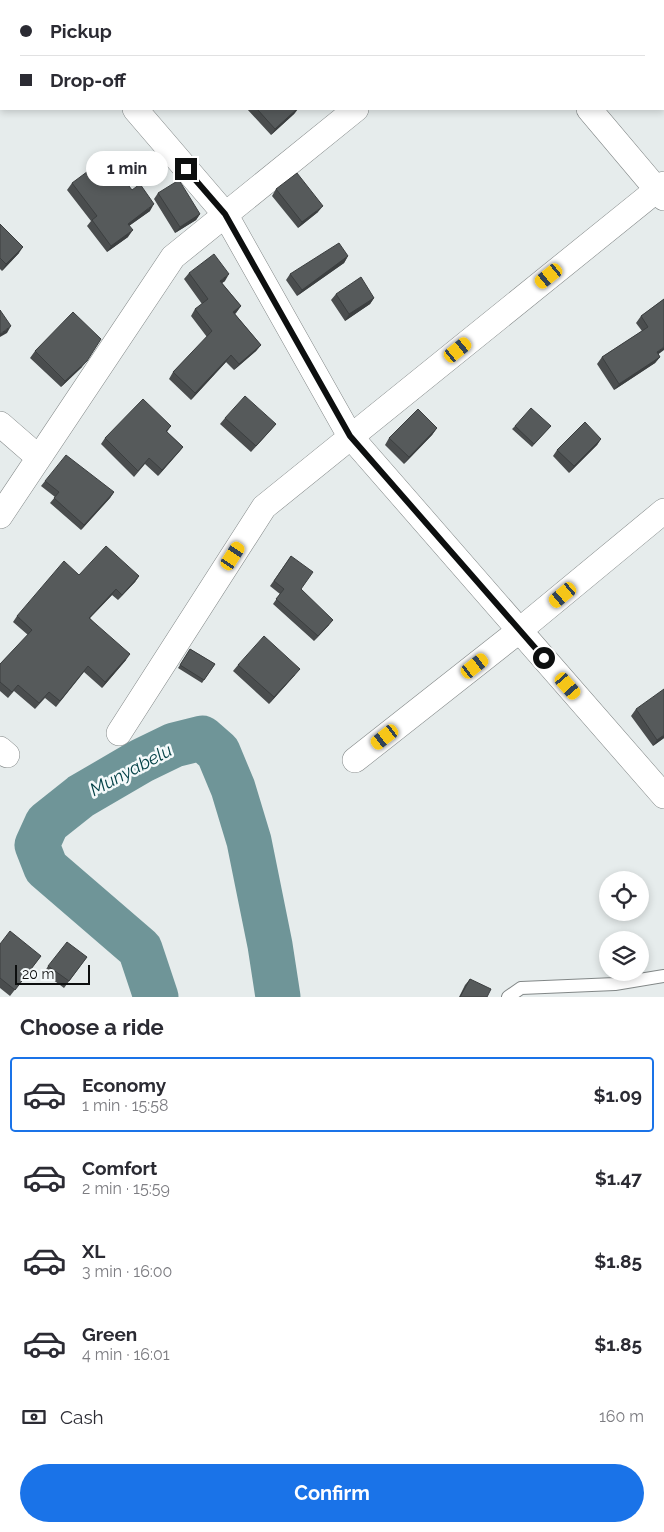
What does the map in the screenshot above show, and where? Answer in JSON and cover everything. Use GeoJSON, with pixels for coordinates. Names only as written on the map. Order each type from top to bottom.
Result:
{"type":"FeatureCollection","features":[{"type":"Feature","properties":{"kind":"street"},"geometry":{"type":"LineString","coordinates":[[136,110],[225,214],[350,436],[664,796]]}},
{"type":"Feature","properties":{"kind":"street"},"geometry":{"type":"LineString","coordinates":[[0,516],[173,257],[355,110]]}},
{"type":"Feature","properties":{"kind":"street"},"geometry":{"type":"LineString","coordinates":[[119,733],[264,507],[350,436],[661,191],[591,110]]}},
{"type":"Feature","properties":{"kind":"street"},"geometry":{"type":"LineString","coordinates":[[0,424],[38,457]]}},
{"type":"Feature","properties":{"kind":"street"},"geometry":{"type":"LineString","coordinates":[[355,760],[520,630],[664,512]]}},
{"type":"Feature","properties":{"kind":"lane"},"geometry":{"type":"LineString","coordinates":[[508,997],[521,988],[614,984],[664,976]]}},
{"type":"Feature","properties":{"kind":"building"},"geometry":{"type":"Polygon","coordinates":[[[258,110],[296,110],[275,129],[258,110]]]}},
{"type":"Feature","properties":{"kind":"building"},"geometry":{"type":"Polygon","coordinates":[[[107,157],[132,190],[140,184],[154,204],[128,224],[133,230],[111,246],[92,220],[97,216],[72,183],[107,157]]]}},
{"type":"Feature","properties":{"kind":"building"},"geometry":{"type":"Polygon","coordinates":[[[297,173],[323,206],[302,222],[276,189],[297,173]]]}},
{"type":"Feature","properties":{"kind":"building"},"geometry":{"type":"Polygon","coordinates":[[[179,180],[200,214],[180,227],[158,193],[179,180]]]}},
{"type":"Feature","properties":{"kind":"building"},"geometry":{"type":"Polygon","coordinates":[[[0,224],[23,247],[6,264],[0,258],[0,224]]]}},
{"type":"Feature","properties":{"kind":"building"},"geometry":{"type":"Polygon","coordinates":[[[339,243],[348,256],[302,290],[290,274],[339,243]]]}},
{"type":"Feature","properties":{"kind":"building"},"geometry":{"type":"Polygon","coordinates":[[[214,254],[229,274],[220,281],[241,306],[233,312],[261,345],[239,364],[231,355],[195,393],[173,372],[212,331],[195,309],[208,299],[189,273],[214,254]]]}},
{"type":"Feature","properties":{"kind":"building"},"geometry":{"type":"Polygon","coordinates":[[[361,277],[374,298],[349,314],[336,294],[361,277]]]}},
{"type":"Feature","properties":{"kind":"building"},"geometry":{"type":"Polygon","coordinates":[[[664,299],[664,347],[657,352],[660,357],[619,384],[602,357],[648,327],[641,316],[664,299]]]}},
{"type":"Feature","properties":{"kind":"building"},"geometry":{"type":"Polygon","coordinates":[[[0,310],[11,326],[0,334],[0,310]]]}},
{"type":"Feature","properties":{"kind":"building"},"geometry":{"type":"Polygon","coordinates":[[[73,312],[101,339],[87,361],[65,381],[35,351],[73,312]]]}},
{"type":"Feature","properties":{"kind":"building"},"geometry":{"type":"Polygon","coordinates":[[[245,396],[276,424],[256,446],[225,418],[245,396]]]}},
{"type":"Feature","properties":{"kind":"building"},"geometry":{"type":"Polygon","coordinates":[[[143,399],[171,426],[166,431],[183,447],[162,470],[149,458],[138,471],[105,438],[143,399]]]}},
{"type":"Feature","properties":{"kind":"building"},"geometry":{"type":"Polygon","coordinates":[[[531,408],[551,426],[534,444],[515,426],[531,408]]]}},
{"type":"Feature","properties":{"kind":"building"},"geometry":{"type":"Polygon","coordinates":[[[418,409],[437,428],[409,457],[389,438],[418,409]]]}},
{"type":"Feature","properties":{"kind":"building"},"geometry":{"type":"Polygon","coordinates":[[[585,422],[601,439],[574,466],[557,450],[585,422]]]}},
{"type":"Feature","properties":{"kind":"building"},"geometry":{"type":"Polygon","coordinates":[[[66,455],[114,492],[84,525],[54,498],[59,492],[45,481],[66,455]]]}},
{"type":"Feature","properties":{"kind":"building"},"geometry":{"type":"Polygon","coordinates":[[[106,546],[139,576],[122,595],[116,589],[89,618],[130,654],[105,682],[88,666],[60,701],[49,692],[39,703],[18,685],[12,692],[0,682],[0,664],[32,630],[17,616],[64,561],[79,575],[106,546]]]}},
{"type":"Feature","properties":{"kind":"building"},"geometry":{"type":"Polygon","coordinates":[[[291,556],[313,572],[301,589],[333,620],[318,636],[276,599],[284,589],[274,581],[291,556]]]}},
{"type":"Feature","properties":{"kind":"building"},"geometry":{"type":"Polygon","coordinates":[[[264,636],[300,669],[274,697],[238,665],[264,636]]]}},
{"type":"Feature","properties":{"kind":"building"},"geometry":{"type":"Polygon","coordinates":[[[190,649],[215,664],[204,680],[180,665],[190,649]]]}},
{"type":"Feature","properties":{"kind":"building"},"geometry":{"type":"Polygon","coordinates":[[[664,689],[664,735],[657,740],[636,709],[664,689]]]}},
{"type":"Feature","properties":{"kind":"building"},"geometry":{"type":"Polygon","coordinates":[[[10,931],[41,956],[15,990],[0,978],[0,944],[10,931]]]}},
{"type":"Feature","properties":{"kind":"building"},"geometry":{"type":"Polygon","coordinates":[[[67,942],[87,957],[69,981],[48,966],[67,942]]]}},
{"type":"Feature","properties":{"kind":"building"},"geometry":{"type":"Polygon","coordinates":[[[470,979],[491,989],[487,997],[460,997],[470,979]]]}},
{"type":"Feature","properties":{"kind":"waterway","name":"Munyabelu"},"geometry":{"type":"LineString","coordinates":[[156,997],[140,949],[46,868],[37,845],[47,823],[81,796],[141,761],[174,745],[202,738],[218,752],[233,788],[249,841],[270,945],[278,997]]}},
{"type":"Feature","properties":{"kind":"route"},"geometry":{"type":"LineString","coordinates":[[186,169],[225,214],[350,436],[544,658]]}}]}
